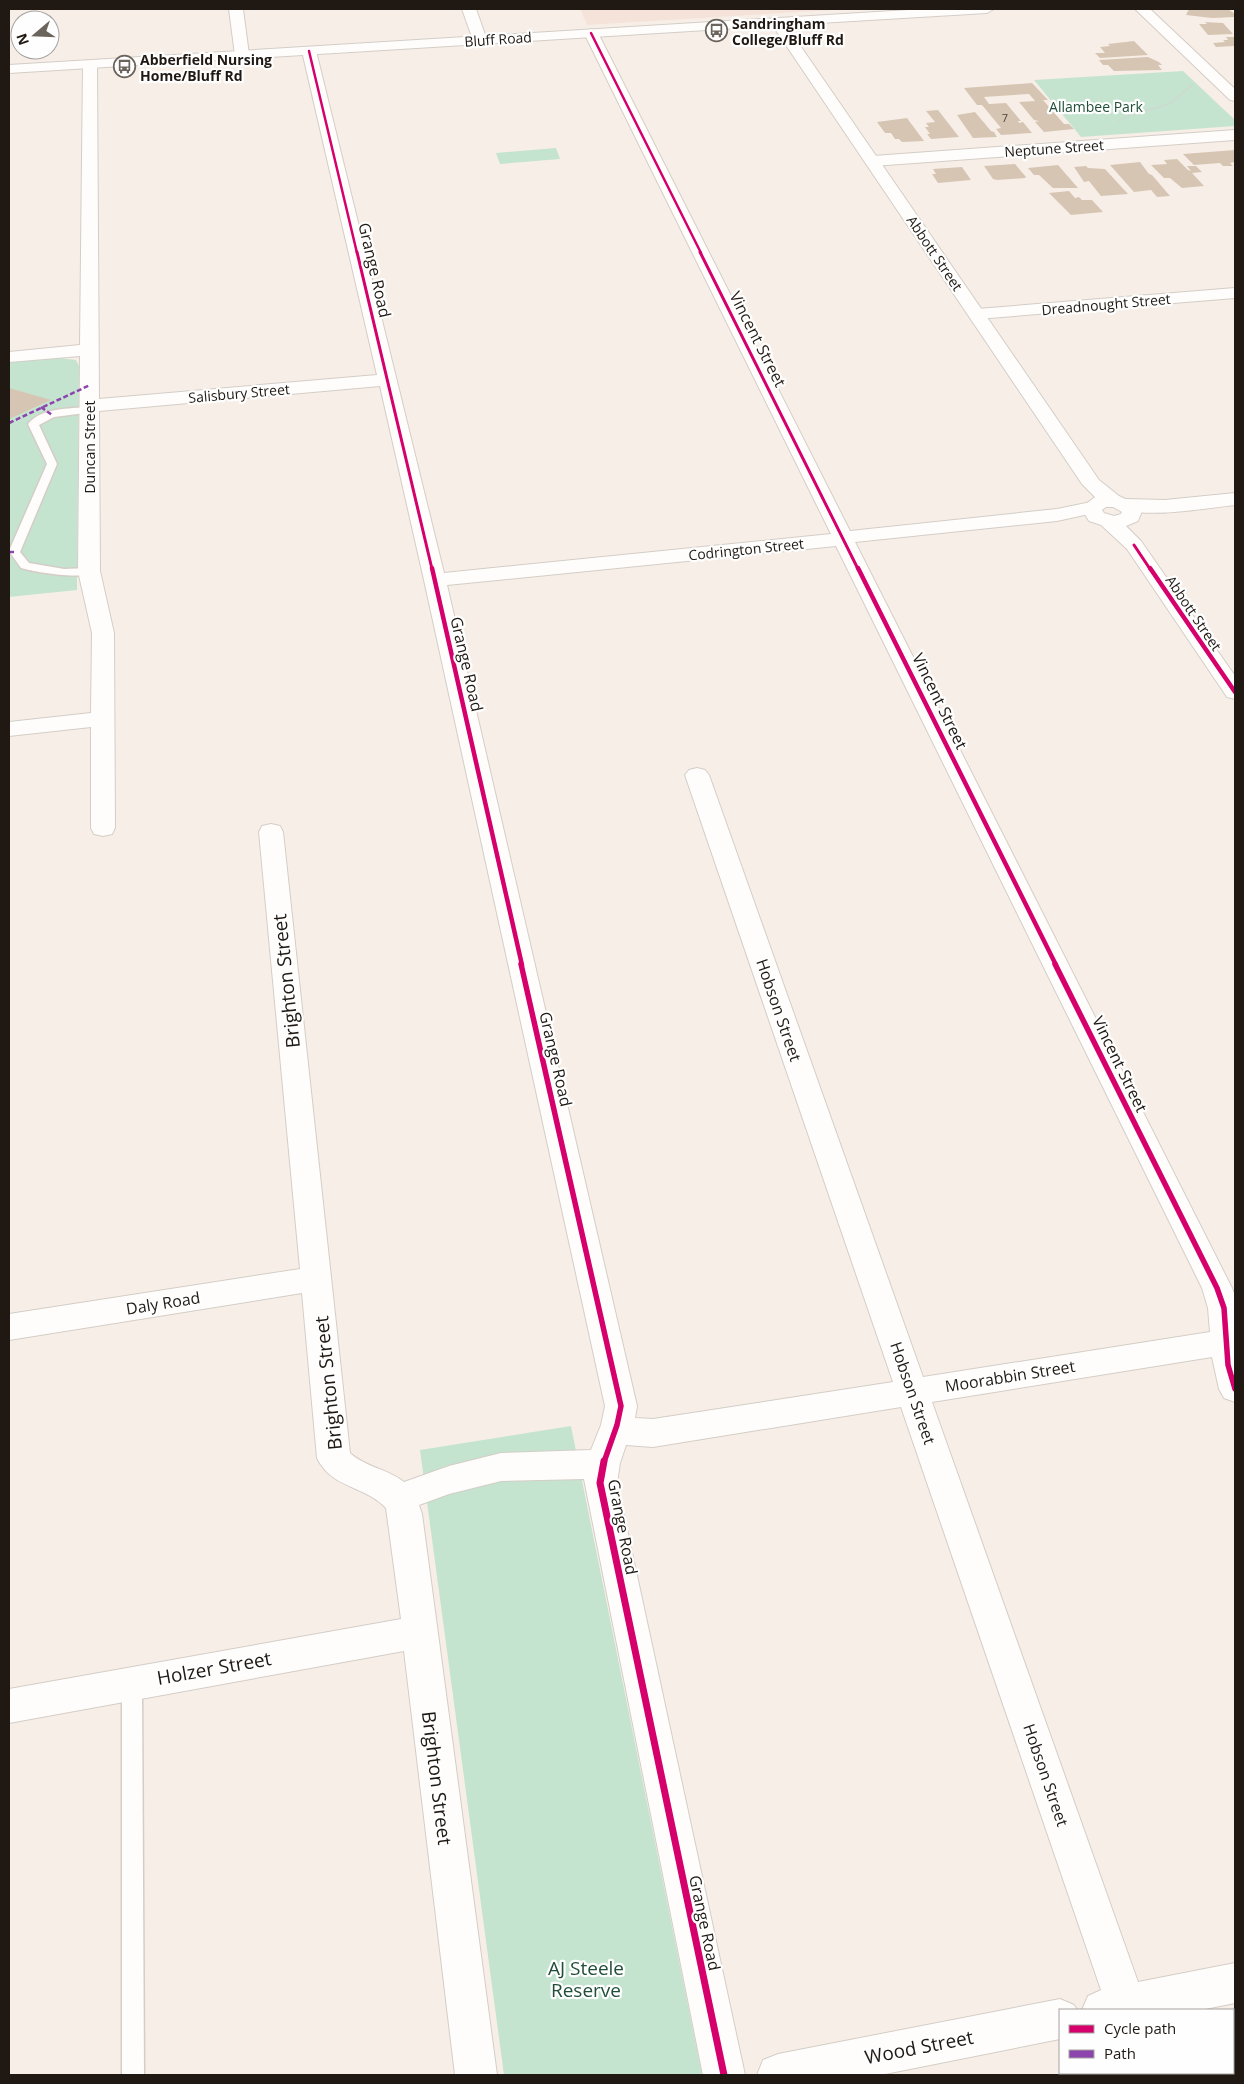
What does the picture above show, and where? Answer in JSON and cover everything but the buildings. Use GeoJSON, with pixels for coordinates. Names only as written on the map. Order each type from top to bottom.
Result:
{"type":"FeatureCollection","features":[{"type":"Feature","properties":{"kind":"street"},"geometry":{"type":"LineString","coordinates":[[236,9],[242,55]]}},
{"type":"Feature","properties":{"kind":"street"},"geometry":{"type":"LineString","coordinates":[[470,9],[480,40]]}},
{"type":"Feature","properties":{"kind":"street","name":"Bluff Road"},"geometry":{"type":"LineString","coordinates":[[9,69],[987,9]]}},
{"type":"Feature","properties":{"kind":"street"},"geometry":{"type":"LineString","coordinates":[[1142,9],[1235,97]]}},
{"type":"Feature","properties":{"kind":"street","name":"Abbott Street"},"geometry":{"type":"LineString","coordinates":[[778,22],[1235,692]]}},
{"type":"Feature","properties":{"kind":"street","name":"Vincent Street"},"geometry":{"type":"LineString","coordinates":[[591,33],[1217,1288],[1224,1308],[1228,1365],[1235,1389]]}},
{"type":"Feature","properties":{"kind":"street","name":"Grange Road"},"geometry":{"type":"LineString","coordinates":[[309,51],[435,580],[621,1406],[620,1419],[602,1464],[600,1483],[724,2075]]}},
{"type":"Feature","properties":{"kind":"street","name":"Duncan Street"},"geometry":{"type":"LineString","coordinates":[[90,64],[89,571],[92,592],[101,618],[103,633],[103,828]]}},
{"type":"Feature","properties":{"kind":"street","name":"Neptune Street"},"geometry":{"type":"LineString","coordinates":[[873,161],[1235,135]]}},
{"type":"Feature","properties":{"kind":"street","name":"Dreadnought Street"},"geometry":{"type":"LineString","coordinates":[[977,314],[1235,293]]}},
{"type":"Feature","properties":{"kind":"street"},"geometry":{"type":"LineString","coordinates":[[9,357],[90,350]]}},
{"type":"Feature","properties":{"kind":"street","name":"Salisbury Street"},"geometry":{"type":"LineString","coordinates":[[89,408],[388,380]]}},
{"type":"Feature","properties":{"kind":"street","name":"Codrington Street"},"geometry":{"type":"LineString","coordinates":[[435,580],[787,546],[874,533],[1057,516],[1109,508],[1165,506],[1235,499]]}},
{"type":"Feature","properties":{"kind":"street"},"geometry":{"type":"LineString","coordinates":[[9,729],[102,718]]}},
{"type":"Feature","properties":{"kind":"street","name":"Hobson Street"},"geometry":{"type":"LineString","coordinates":[[697,775],[912,1392],[1119,2009]]}},
{"type":"Feature","properties":{"kind":"street","name":"Brighton Street"},"geometry":{"type":"LineString","coordinates":[[271,832],[334,1458],[340,1466],[347,1470],[369,1478],[389,1489],[398,1498],[405,1514],[476,2075]]}},
{"type":"Feature","properties":{"kind":"street","name":"Daly Road"},"geometry":{"type":"LineString","coordinates":[[9,1327],[317,1278]]}},
{"type":"Feature","properties":{"kind":"street","name":"Moorabbin Street"},"geometry":{"type":"LineString","coordinates":[[616,1431],[653,1433],[1227,1342]]}},
{"type":"Feature","properties":{"kind":"street"},"geometry":{"type":"LineString","coordinates":[[398,1498],[449,1480],[502,1467],[602,1464]]}},
{"type":"Feature","properties":{"kind":"street","name":"Holzer Street"},"geometry":{"type":"LineString","coordinates":[[9,1706],[419,1632]]}},
{"type":"Feature","properties":{"kind":"street"},"geometry":{"type":"LineString","coordinates":[[1119,2009],[1235,1983]]}},
{"type":"Feature","properties":{"kind":"street","name":"Wood Street"},"geometry":{"type":"LineString","coordinates":[[778,2075],[1059,2019]]}},
{"type":"Feature","properties":{"kind":"lane"},"geometry":{"type":"LineString","coordinates":[[89,408],[38,419],[33,424],[52,464],[14,552],[26,566],[64,572],[89,571]]}},
{"type":"Feature","properties":{"kind":"lane"},"geometry":{"type":"LineString","coordinates":[[132,1683],[133,2075]]}},
{"type":"Feature","properties":{"kind":"path"},"geometry":{"type":"LineString","coordinates":[[1090,146],[1108,128],[1127,116],[1169,104],[1207,70]]}},
{"type":"Feature","properties":{"kind":"shaded area"},"geometry":{"type":"Polygon","coordinates":[[[580,9],[850,9],[587,25],[580,9]]]}},
{"type":"Feature","properties":{"kind":"green space","name":"Allambee Park"},"geometry":{"type":"Polygon","coordinates":[[[1183,71],[1235,120],[1235,126],[1081,137],[1034,80],[1183,71]]]}},
{"type":"Feature","properties":{"kind":"green space"},"geometry":{"type":"Polygon","coordinates":[[[556,148],[560,159],[500,164],[496,153],[556,148]]]}},
{"type":"Feature","properties":{"kind":"green space"},"geometry":{"type":"Polygon","coordinates":[[[60,358],[76,360],[79,366],[77,590],[9,597],[9,362],[60,358]]]}},
{"type":"Feature","properties":{"kind":"green space","name":"AJ Steele Reserve"},"geometry":{"type":"Polygon","coordinates":[[[571,1426],[702,2075],[504,2075],[420,1450],[571,1426]]]}},
{"type":"Feature","properties":{"kind":"marked path"},"geometry":{"type":"LineString","coordinates":[[9,423],[90,385]]}},
{"type":"Feature","properties":{"kind":"marked path"},"geometry":{"type":"LineString","coordinates":[[41,407],[52,415]]}},
{"type":"Feature","properties":{"kind":"marked path"},"geometry":{"type":"LineString","coordinates":[[9,552],[14,552]]}},
{"type":"Feature","properties":{"kind":"cycle path"},"geometry":{"type":"LineString","coordinates":[[591,33],[1217,1288],[1224,1308],[1228,1365],[1235,1389]]}},
{"type":"Feature","properties":{"kind":"cycle path"},"geometry":{"type":"LineString","coordinates":[[309,51],[435,580],[621,1406],[620,1416],[603,1463],[600,1483],[724,2075]]}},
{"type":"Feature","properties":{"kind":"cycle path"},"geometry":{"type":"LineString","coordinates":[[1134,545],[1235,692]]}},
{"type":"Feature","properties":{"kind":"place","name":"Sandringham College/Bluff Rd"},"geometry":{"type":"Point","coordinates":[716,31]}},
{"type":"Feature","properties":{"kind":"place","name":"Abberfield Nursing Home/Bluff Rd"},"geometry":{"type":"Point","coordinates":[124,67]}}]}
